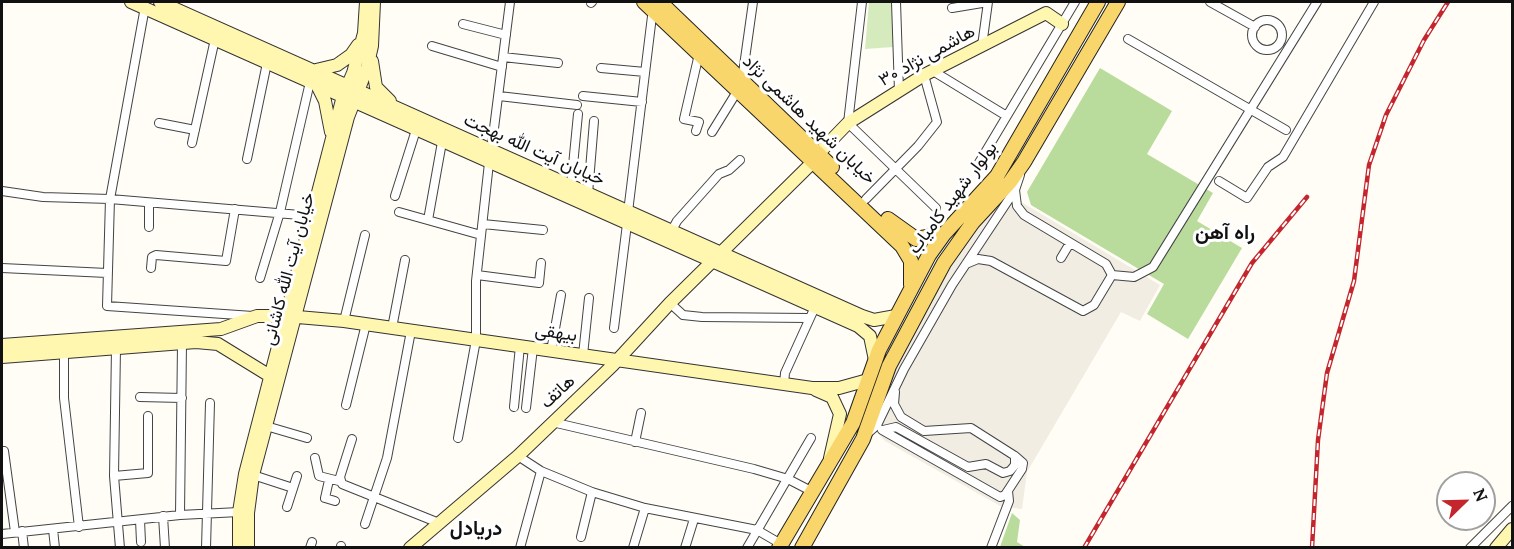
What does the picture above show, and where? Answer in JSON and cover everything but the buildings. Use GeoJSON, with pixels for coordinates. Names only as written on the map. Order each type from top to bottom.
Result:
{"type":"FeatureCollection","features":[{"type":"Feature","properties":{"kind":"main road","name":"خیابان آیت الله بهجت"},"geometry":{"type":"LineString","coordinates":[[131,2],[267,63],[403,110],[490,157],[716,257],[874,320],[896,316]]}},
{"type":"Feature","properties":{"kind":"main road","name":"خیابان آیت الله بهجت"},"geometry":{"type":"LineString","coordinates":[[160,2],[314,79]]}},
{"type":"Feature","properties":{"kind":"main road","name":"خیابان آیت الله کاشانی"},"geometry":{"type":"LineString","coordinates":[[239,548],[239,512],[245,474],[270,376],[290,317],[351,93],[364,33],[366,2]]}},
{"type":"Feature","properties":{"kind":"main road","name":"خیابان آیت الله کاشانی"},"geometry":{"type":"LineString","coordinates":[[248,548],[248,513],[254,475],[312,216],[332,137],[372,46],[374,2]]}},
{"type":"Feature","properties":{"kind":"main road","name":"بولوار شهید کامیاب"},"geometry":{"type":"LineString","coordinates":[[780,546],[853,423],[875,361],[911,287],[944,234],[997,176],[1098,2]]}},
{"type":"Feature","properties":{"kind":"main road","name":"بولوار شهید کامیاب"},"geometry":{"type":"LineString","coordinates":[[802,548],[863,439],[888,366],[944,263],[973,222],[1010,182],[1024,162],[1118,2]]}},
{"type":"Feature","properties":{"kind":"main road","name":"خیابان شهید هاشمی نژاد"},"geometry":{"type":"LineString","coordinates":[[653,4],[699,54],[740,85]]}},
{"type":"Feature","properties":{"kind":"main road","name":"خیابان شهید هاشمی نژاد"},"geometry":{"type":"LineString","coordinates":[[653,4],[816,158],[866,199],[899,230],[906,241]]}},
{"type":"Feature","properties":{"kind":"main road","name":"هاشمی نژاد ۳۰"},"geometry":{"type":"LineString","coordinates":[[716,257],[848,123],[928,73],[1046,14],[1062,24]]}},
{"type":"Feature","properties":{"kind":"main road"},"geometry":{"type":"LineString","coordinates":[[332,137],[328,110],[314,79],[351,55],[364,33]]}},
{"type":"Feature","properties":{"kind":"main road"},"geometry":{"type":"LineString","coordinates":[[372,46],[373,76],[376,87],[383,96],[403,110]]}},
{"type":"Feature","properties":{"kind":"main road","name":"خیابان آیت الله بهجت"},"geometry":{"type":"LineString","coordinates":[[351,93],[442,142],[571,186],[627,218],[671,232],[814,307],[858,326],[870,336],[875,361]]}},
{"type":"Feature","properties":{"kind":"main road"},"geometry":{"type":"LineString","coordinates":[[816,158],[906,241],[911,261],[911,287]]}},
{"type":"Feature","properties":{"kind":"main road"},"geometry":{"type":"LineString","coordinates":[[906,241],[944,234]]}},
{"type":"Feature","properties":{"kind":"main road","name":"هاتف"},"geometry":{"type":"LineString","coordinates":[[417,545],[439,523],[518,456],[612,366],[615,360],[716,257]]}},
{"type":"Feature","properties":{"kind":"main road","name":"بیهقی"},"geometry":{"type":"LineString","coordinates":[[2,345],[221,329],[257,316],[290,317],[344,321],[812,388],[839,388],[868,380]]}},
{"type":"Feature","properties":{"kind":"main road"},"geometry":{"type":"LineString","coordinates":[[2,357],[182,343],[218,344],[270,376]]}},
{"type":"Feature","properties":{"kind":"main road"},"geometry":{"type":"LineString","coordinates":[[812,388],[832,397],[840,414],[827,469]]}},
{"type":"Feature","properties":{"kind":"main road"},"geometry":{"type":"LineString","coordinates":[[1496,548],[1512,529]]}},
{"type":"Feature","properties":{"kind":"street"},"geometry":{"type":"LineString","coordinates":[[458,438],[476,340],[477,276],[481,235],[510,2]]}},
{"type":"Feature","properties":{"kind":"street"},"geometry":{"type":"LineString","coordinates":[[712,132],[740,85],[753,2]]}},
{"type":"Feature","properties":{"kind":"street"},"geometry":{"type":"LineString","coordinates":[[861,2],[848,123],[936,208]]}},
{"type":"Feature","properties":{"kind":"street"},"geometry":{"type":"LineString","coordinates":[[896,2],[899,91]]}},
{"type":"Feature","properties":{"kind":"street"},"geometry":{"type":"LineString","coordinates":[[952,8],[988,2],[982,46]]}},
{"type":"Feature","properties":{"kind":"street"},"geometry":{"type":"LineString","coordinates":[[977,166],[1005,115],[1075,2]]}},
{"type":"Feature","properties":{"kind":"street"},"geometry":{"type":"LineString","coordinates":[[1210,2],[1255,27]]}},
{"type":"Feature","properties":{"kind":"street"},"geometry":{"type":"LineString","coordinates":[[1015,190],[1017,206],[1024,214],[1106,264],[1112,275],[1124,278],[1142,274],[1153,267],[1317,2]]}},
{"type":"Feature","properties":{"kind":"street"},"geometry":{"type":"LineString","coordinates":[[1219,181],[1246,198],[1268,167],[1283,157],[1374,2]]}},
{"type":"Feature","properties":{"kind":"street"},"geometry":{"type":"LineString","coordinates":[[614,328],[653,4]]}},
{"type":"Feature","properties":{"kind":"street"},"geometry":{"type":"LineString","coordinates":[[145,7],[110,199],[106,303],[110,308],[171,309],[257,316]]}},
{"type":"Feature","properties":{"kind":"street"},"geometry":{"type":"LineString","coordinates":[[1264,21],[1275,22],[1282,32],[1280,43],[1271,49],[1260,48],[1253,38],[1255,27],[1264,21]]}},
{"type":"Feature","properties":{"kind":"street"},"geometry":{"type":"LineString","coordinates":[[464,24],[506,35]]}},
{"type":"Feature","properties":{"kind":"street"},"geometry":{"type":"LineString","coordinates":[[192,143],[215,39]]}},
{"type":"Feature","properties":{"kind":"street"},"geometry":{"type":"LineString","coordinates":[[1128,39],[1286,130]]}},
{"type":"Feature","properties":{"kind":"street"},"geometry":{"type":"LineString","coordinates":[[1280,43],[1288,48]]}},
{"type":"Feature","properties":{"kind":"street"},"geometry":{"type":"LineString","coordinates":[[432,46],[502,67]]}},
{"type":"Feature","properties":{"kind":"street"},"geometry":{"type":"LineString","coordinates":[[696,132],[699,122],[684,119],[699,54]]}},
{"type":"Feature","properties":{"kind":"street"},"geometry":{"type":"LineString","coordinates":[[503,57],[558,63]]}},
{"type":"Feature","properties":{"kind":"street"},"geometry":{"type":"LineString","coordinates":[[247,159],[267,63]]}},
{"type":"Feature","properties":{"kind":"street"},"geometry":{"type":"LineString","coordinates":[[601,68],[645,72]]}},
{"type":"Feature","properties":{"kind":"street"},"geometry":{"type":"LineString","coordinates":[[928,73],[1005,115]]}},
{"type":"Feature","properties":{"kind":"street"},"geometry":{"type":"LineString","coordinates":[[866,199],[937,122],[928,73]]}},
{"type":"Feature","properties":{"kind":"street"},"geometry":{"type":"LineString","coordinates":[[260,278],[280,212],[314,79]]}},
{"type":"Feature","properties":{"kind":"street"},"geometry":{"type":"LineString","coordinates":[[499,96],[578,109],[571,186]]}},
{"type":"Feature","properties":{"kind":"street"},"geometry":{"type":"LineString","coordinates":[[583,96],[642,102]]}},
{"type":"Feature","properties":{"kind":"street"},"geometry":{"type":"LineString","coordinates":[[588,194],[594,121]]}},
{"type":"Feature","properties":{"kind":"street"},"geometry":{"type":"LineString","coordinates":[[159,123],[195,130]]}},
{"type":"Feature","properties":{"kind":"street"},"geometry":{"type":"LineString","coordinates":[[395,196],[416,130]]}},
{"type":"Feature","properties":{"kind":"street"},"geometry":{"type":"LineString","coordinates":[[428,220],[442,142]]}},
{"type":"Feature","properties":{"kind":"street"},"geometry":{"type":"LineString","coordinates":[[671,232],[677,221],[719,174],[729,170],[740,160]]}},
{"type":"Feature","properties":{"kind":"street"},"geometry":{"type":"LineString","coordinates":[[863,439],[877,425],[896,384],[966,264],[1015,190],[1024,162]]}},
{"type":"Feature","properties":{"kind":"street"},"geometry":{"type":"LineString","coordinates":[[2,191],[43,197],[110,199],[312,216]]}},
{"type":"Feature","properties":{"kind":"street"},"geometry":{"type":"LineString","coordinates":[[149,203],[149,227]]}},
{"type":"Feature","properties":{"kind":"street"},"geometry":{"type":"LineString","coordinates":[[151,268],[152,257],[156,255],[226,261],[235,209]]}},
{"type":"Feature","properties":{"kind":"street"},"geometry":{"type":"LineString","coordinates":[[399,212],[481,235]]}},
{"type":"Feature","properties":{"kind":"street"},"geometry":{"type":"LineString","coordinates":[[483,224],[543,230]]}},
{"type":"Feature","properties":{"kind":"street"},"geometry":{"type":"LineString","coordinates":[[344,321],[365,235]]}},
{"type":"Feature","properties":{"kind":"street"},"geometry":{"type":"LineString","coordinates":[[1061,258],[1070,243]]}},
{"type":"Feature","properties":{"kind":"street"},"geometry":{"type":"LineString","coordinates":[[966,264],[978,258],[991,261],[1083,311],[1095,305],[1112,275]]}},
{"type":"Feature","properties":{"kind":"street"},"geometry":{"type":"LineString","coordinates":[[392,328],[405,260]]}},
{"type":"Feature","properties":{"kind":"street"},"geometry":{"type":"LineString","coordinates":[[477,276],[539,283],[541,263]]}},
{"type":"Feature","properties":{"kind":"street"},"geometry":{"type":"LineString","coordinates":[[2,268],[107,273]]}},
{"type":"Feature","properties":{"kind":"street"},"geometry":{"type":"LineString","coordinates":[[551,351],[561,295]]}},
{"type":"Feature","properties":{"kind":"street"},"geometry":{"type":"LineString","coordinates":[[584,355],[589,298]]}},
{"type":"Feature","properties":{"kind":"street"},"geometry":{"type":"LineString","coordinates":[[670,303],[683,315],[808,318]]}},
{"type":"Feature","properties":{"kind":"street"},"geometry":{"type":"LineString","coordinates":[[784,384],[785,373],[814,307]]}},
{"type":"Feature","properties":{"kind":"street"},"geometry":{"type":"LineString","coordinates":[[346,405],[366,324]]}},
{"type":"Feature","properties":{"kind":"street"},"geometry":{"type":"LineString","coordinates":[[365,524],[387,458],[411,331]]}},
{"type":"Feature","properties":{"kind":"street"},"geometry":{"type":"LineString","coordinates":[[180,515],[182,343]]}},
{"type":"Feature","properties":{"kind":"street"},"geometry":{"type":"LineString","coordinates":[[514,407],[520,346]]}},
{"type":"Feature","properties":{"kind":"street"},"geometry":{"type":"LineString","coordinates":[[116,348],[114,476],[120,548]]}},
{"type":"Feature","properties":{"kind":"street"},"geometry":{"type":"LineString","coordinates":[[526,408],[533,348]]}},
{"type":"Feature","properties":{"kind":"street"},"geometry":{"type":"LineString","coordinates":[[64,353],[64,398],[79,526]]}},
{"type":"Feature","properties":{"kind":"street"},"geometry":{"type":"LineString","coordinates":[[882,430],[996,495],[1005,495],[1023,466],[1015,456],[971,428],[924,431],[901,417],[894,404],[896,384]]}},
{"type":"Feature","properties":{"kind":"street"},"geometry":{"type":"LineString","coordinates":[[140,397],[182,398]]}},
{"type":"Feature","properties":{"kind":"street"},"geometry":{"type":"LineString","coordinates":[[206,548],[210,403]]}},
{"type":"Feature","properties":{"kind":"street"},"geometry":{"type":"LineString","coordinates":[[635,442],[641,413]]}},
{"type":"Feature","properties":{"kind":"street"},"geometry":{"type":"LineString","coordinates":[[114,476],[148,472],[148,416]]}},
{"type":"Feature","properties":{"kind":"street"},"geometry":{"type":"LineString","coordinates":[[552,422],[788,479],[813,492]]}},
{"type":"Feature","properties":{"kind":"street"},"geometry":{"type":"LineString","coordinates":[[266,426],[307,438]]}},
{"type":"Feature","properties":{"kind":"street"},"geometry":{"type":"LineString","coordinates":[[863,439],[882,430],[896,427],[971,467],[986,464],[1007,472],[1015,465],[1015,456]]}},
{"type":"Feature","properties":{"kind":"street"},"geometry":{"type":"LineString","coordinates":[[747,548],[811,438]]}},
{"type":"Feature","properties":{"kind":"street"},"geometry":{"type":"LineString","coordinates":[[339,481],[352,439]]}},
{"type":"Feature","properties":{"kind":"street"},"geometry":{"type":"LineString","coordinates":[[4,452],[24,548]]}},
{"type":"Feature","properties":{"kind":"street"},"geometry":{"type":"LineString","coordinates":[[518,456],[541,471],[592,492],[645,508],[757,530],[780,546]]}},
{"type":"Feature","properties":{"kind":"street"},"geometry":{"type":"LineString","coordinates":[[315,458],[319,476],[339,481],[439,523]]}},
{"type":"Feature","properties":{"kind":"street"},"geometry":{"type":"LineString","coordinates":[[520,548],[541,471]]}},
{"type":"Feature","properties":{"kind":"street"},"geometry":{"type":"LineString","coordinates":[[254,475],[293,488]]}},
{"type":"Feature","properties":{"kind":"street"},"geometry":{"type":"LineString","coordinates":[[287,507],[297,476]]}},
{"type":"Feature","properties":{"kind":"street"},"geometry":{"type":"LineString","coordinates":[[329,480],[325,498],[335,501]]}},
{"type":"Feature","properties":{"kind":"street"},"geometry":{"type":"LineString","coordinates":[[991,548],[1009,501],[1008,490]]}},
{"type":"Feature","properties":{"kind":"street"},"geometry":{"type":"LineString","coordinates":[[581,537],[592,492]]}},
{"type":"Feature","properties":{"kind":"street"},"geometry":{"type":"LineString","coordinates":[[1470,548],[1512,506]]}},
{"type":"Feature","properties":{"kind":"street"},"geometry":{"type":"LineString","coordinates":[[633,548],[645,508]]}},
{"type":"Feature","properties":{"kind":"street"},"geometry":{"type":"LineString","coordinates":[[2,534],[119,523],[163,516],[239,512]]}},
{"type":"Feature","properties":{"kind":"street"},"geometry":{"type":"LineString","coordinates":[[163,516],[165,548]]}},
{"type":"Feature","properties":{"kind":"street"},"geometry":{"type":"LineString","coordinates":[[685,548],[694,519]]}},
{"type":"Feature","properties":{"kind":"street"},"geometry":{"type":"LineString","coordinates":[[140,520],[141,542]]}},
{"type":"Feature","properties":{"kind":"street"},"geometry":{"type":"LineString","coordinates":[[53,529],[55,548]]}},
{"type":"Feature","properties":{"kind":"green space"},"geometry":{"type":"Polygon","coordinates":[[[869,2],[893,2],[893,47],[865,49],[869,2]]]}},
{"type":"Feature","properties":{"kind":"green space"},"geometry":{"type":"Polygon","coordinates":[[[1100,68],[1172,111],[1147,154],[1213,193],[1197,221],[1242,248],[1188,339],[1147,314],[1164,284],[1031,205],[1027,192],[1100,68]]]}},
{"type":"Feature","properties":{"kind":"green space"},"geometry":{"type":"Polygon","coordinates":[[[1012,513],[1020,520],[1017,542],[1025,547],[1000,547],[1012,513]]]}},
{"type":"Feature","properties":{"kind":"shaded area"},"geometry":{"type":"Polygon","coordinates":[[[999,197],[1012,197],[1160,285],[1140,321],[1121,312],[1027,472],[1022,509],[1002,507],[885,441],[875,430],[882,393],[942,280],[999,197]]]}},
{"type":"Feature","properties":{"kind":"railway"},"geometry":{"type":"LineString","coordinates":[[1312,548],[1318,440],[1327,373],[1354,281],[1369,165],[1386,115],[1424,40],[1448,2]]}},
{"type":"Feature","properties":{"kind":"railway"},"geometry":{"type":"LineString","coordinates":[[1084,548],[1252,263],[1307,197]]}},
{"type":"Feature","properties":{"kind":"district","name":"راه آهن"},"geometry":{"type":"Point","coordinates":[1225,233]}},
{"type":"Feature","properties":{"kind":"district","name":"دریادل"},"geometry":{"type":"Point","coordinates":[476,529]}}]}
